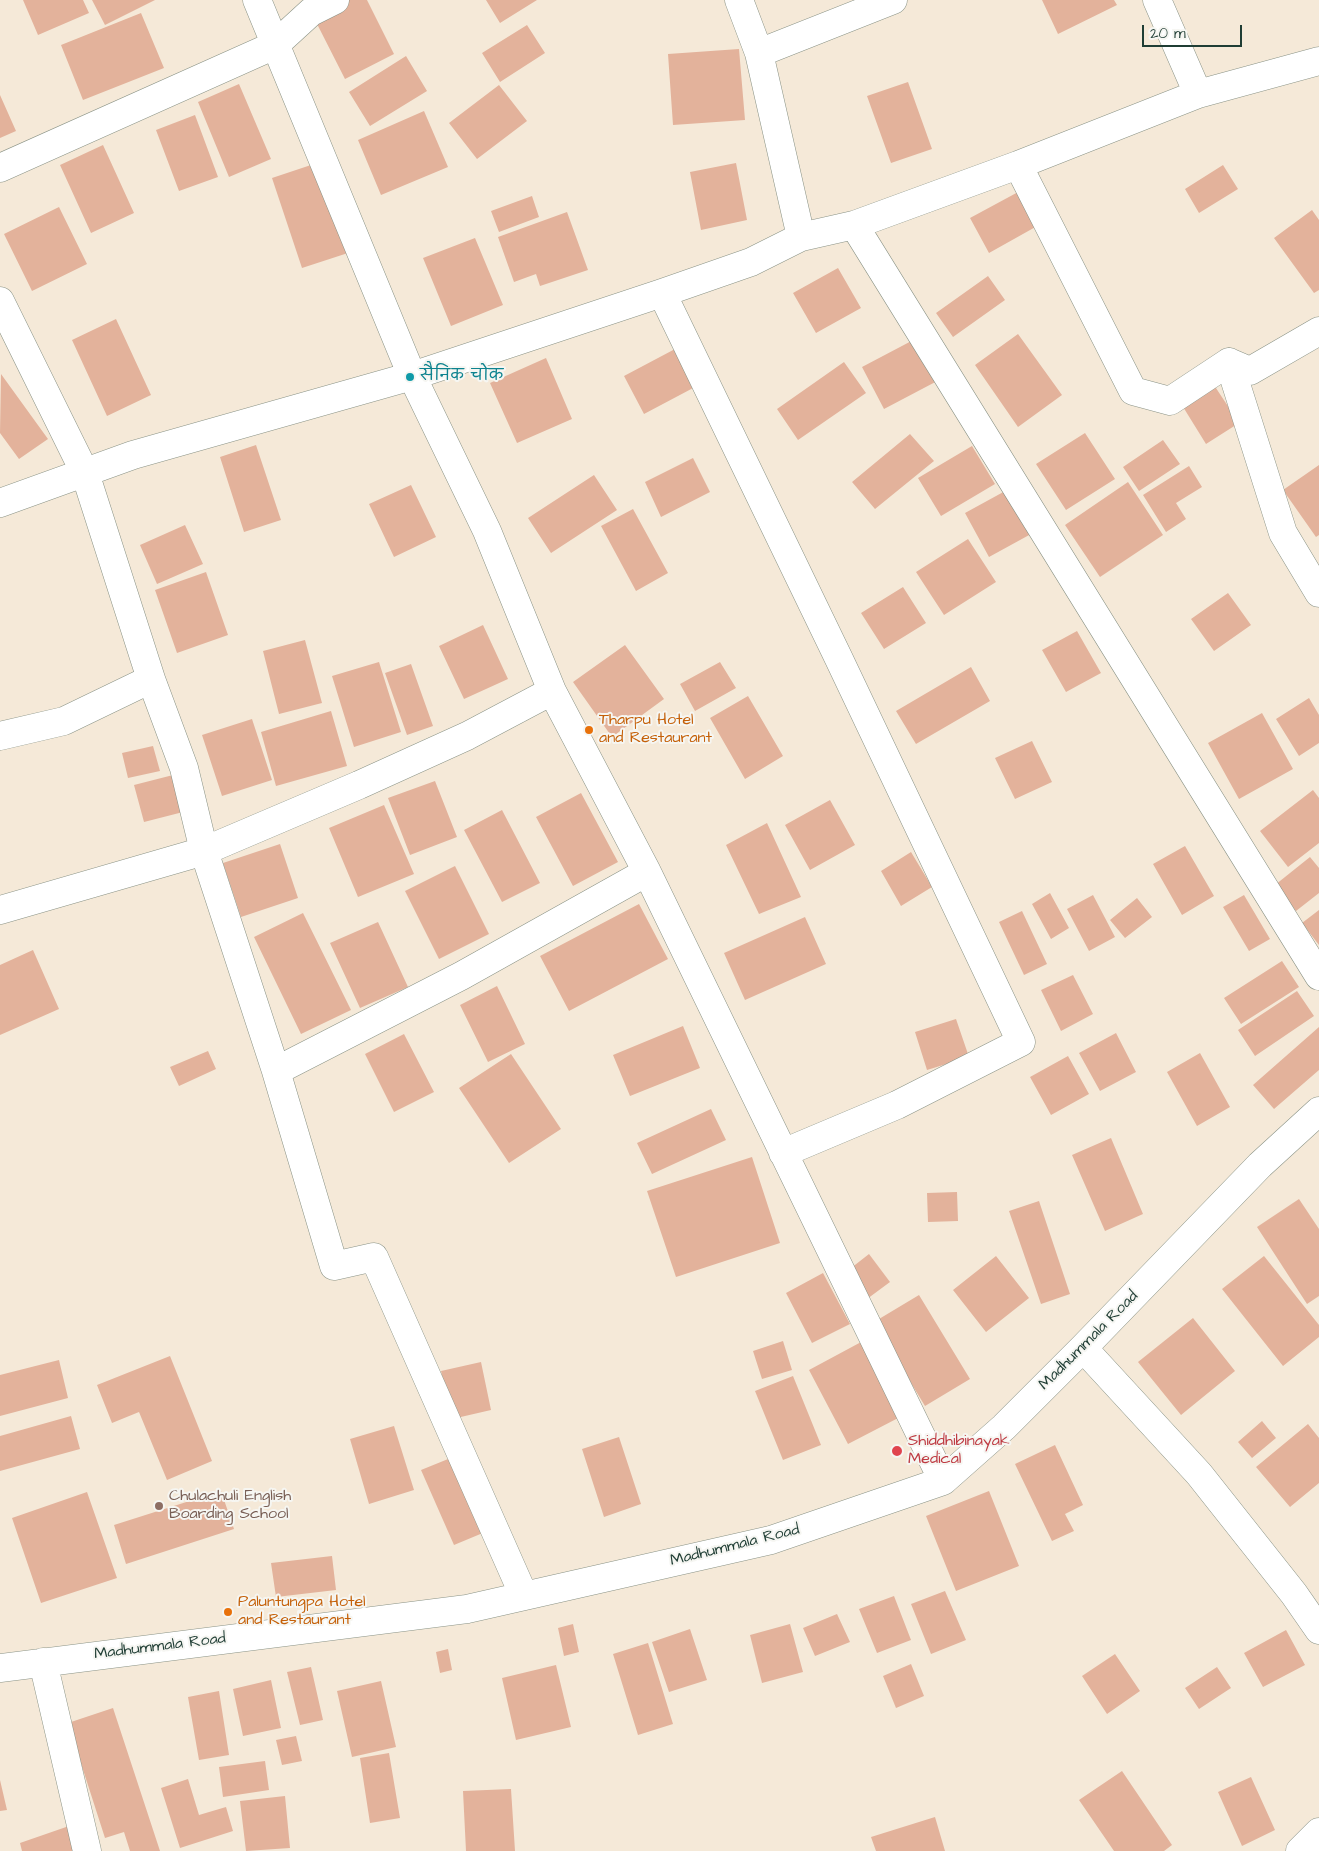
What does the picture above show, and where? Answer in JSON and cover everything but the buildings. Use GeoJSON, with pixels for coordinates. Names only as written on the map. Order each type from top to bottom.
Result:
{"type":"FeatureCollection","features":[{"type":"Feature","properties":{"kind":"street"},"geometry":{"type":"LineString","coordinates":[[257,0],[412,376],[487,531],[552,691],[647,872],[943,1481]]}},
{"type":"Feature","properties":{"kind":"street"},"geometry":{"type":"LineString","coordinates":[[0,168],[275,45],[311,12],[335,0]]}},
{"type":"Feature","properties":{"kind":"street"},"geometry":{"type":"LineString","coordinates":[[739,0],[758,53],[801,237]]}},
{"type":"Feature","properties":{"kind":"street"},"geometry":{"type":"LineString","coordinates":[[758,53],[893,0]]}},
{"type":"Feature","properties":{"kind":"street"},"geometry":{"type":"LineString","coordinates":[[1157,0],[1198,94]]}},
{"type":"Feature","properties":{"kind":"street"},"geometry":{"type":"LineString","coordinates":[[0,503],[133,455],[412,376],[662,293],[751,262],[801,237],[854,224],[1018,165],[1198,94],[1319,61]]}},
{"type":"Feature","properties":{"kind":"street"},"geometry":{"type":"LineString","coordinates":[[1018,165],[1133,391],[1170,401],[1229,362]]}},
{"type":"Feature","properties":{"kind":"street"},"geometry":{"type":"LineString","coordinates":[[854,224],[1319,976]]}},
{"type":"Feature","properties":{"kind":"street"},"geometry":{"type":"LineString","coordinates":[[662,293],[1021,1042],[897,1105],[782,1153]]}},
{"type":"Feature","properties":{"kind":"street"},"geometry":{"type":"LineString","coordinates":[[0,301],[85,473],[151,679],[184,768],[204,851],[276,1071],[334,1266],[374,1257],[524,1596]]}},
{"type":"Feature","properties":{"kind":"street"},"geometry":{"type":"LineString","coordinates":[[1229,362],[1250,371],[1319,331]]}},
{"type":"Feature","properties":{"kind":"street"},"geometry":{"type":"LineString","coordinates":[[1229,362],[1283,534],[1319,593]]}},
{"type":"Feature","properties":{"kind":"street"},"geometry":{"type":"LineString","coordinates":[[0,736],[64,721],[151,679]]}},
{"type":"Feature","properties":{"kind":"street"},"geometry":{"type":"LineString","coordinates":[[0,910],[204,851],[359,785],[467,736],[552,691]]}},
{"type":"Feature","properties":{"kind":"street"},"geometry":{"type":"LineString","coordinates":[[276,1071],[461,976],[647,872]]}},
{"type":"Feature","properties":{"kind":"street","name":"Madhummala Road"},"geometry":{"type":"LineString","coordinates":[[0,1668],[467,1609],[771,1540],[943,1481],[1004,1426],[1083,1348],[1260,1165],[1319,1111]]}},
{"type":"Feature","properties":{"kind":"street"},"geometry":{"type":"LineString","coordinates":[[1083,1348],[1199,1474],[1294,1594],[1319,1630]]}},
{"type":"Feature","properties":{"kind":"street"},"geometry":{"type":"LineString","coordinates":[[43,1662],[87,1851]]}},
{"type":"Feature","properties":{"kind":"street"},"geometry":{"type":"LineString","coordinates":[[1300,1851],[1319,1832]]}},
{"type":"Feature","properties":{"kind":"place","name":"सैनिक चोक"},"geometry":{"type":"Point","coordinates":[410,377]}},
{"type":"Feature","properties":{"kind":"place","name":"Tharpu Hotel and Restaurant"},"geometry":{"type":"Point","coordinates":[589,730]}},
{"type":"Feature","properties":{"kind":"place","name":"Shiddhibinayak Medical"},"geometry":{"type":"Point","coordinates":[897,1451]}},
{"type":"Feature","properties":{"kind":"place","name":"Chulachuli English Boarding School"},"geometry":{"type":"Point","coordinates":[159,1506]}},
{"type":"Feature","properties":{"kind":"place","name":"Paluntungpa Hotel and Restaurant"},"geometry":{"type":"Point","coordinates":[228,1612]}}]}
